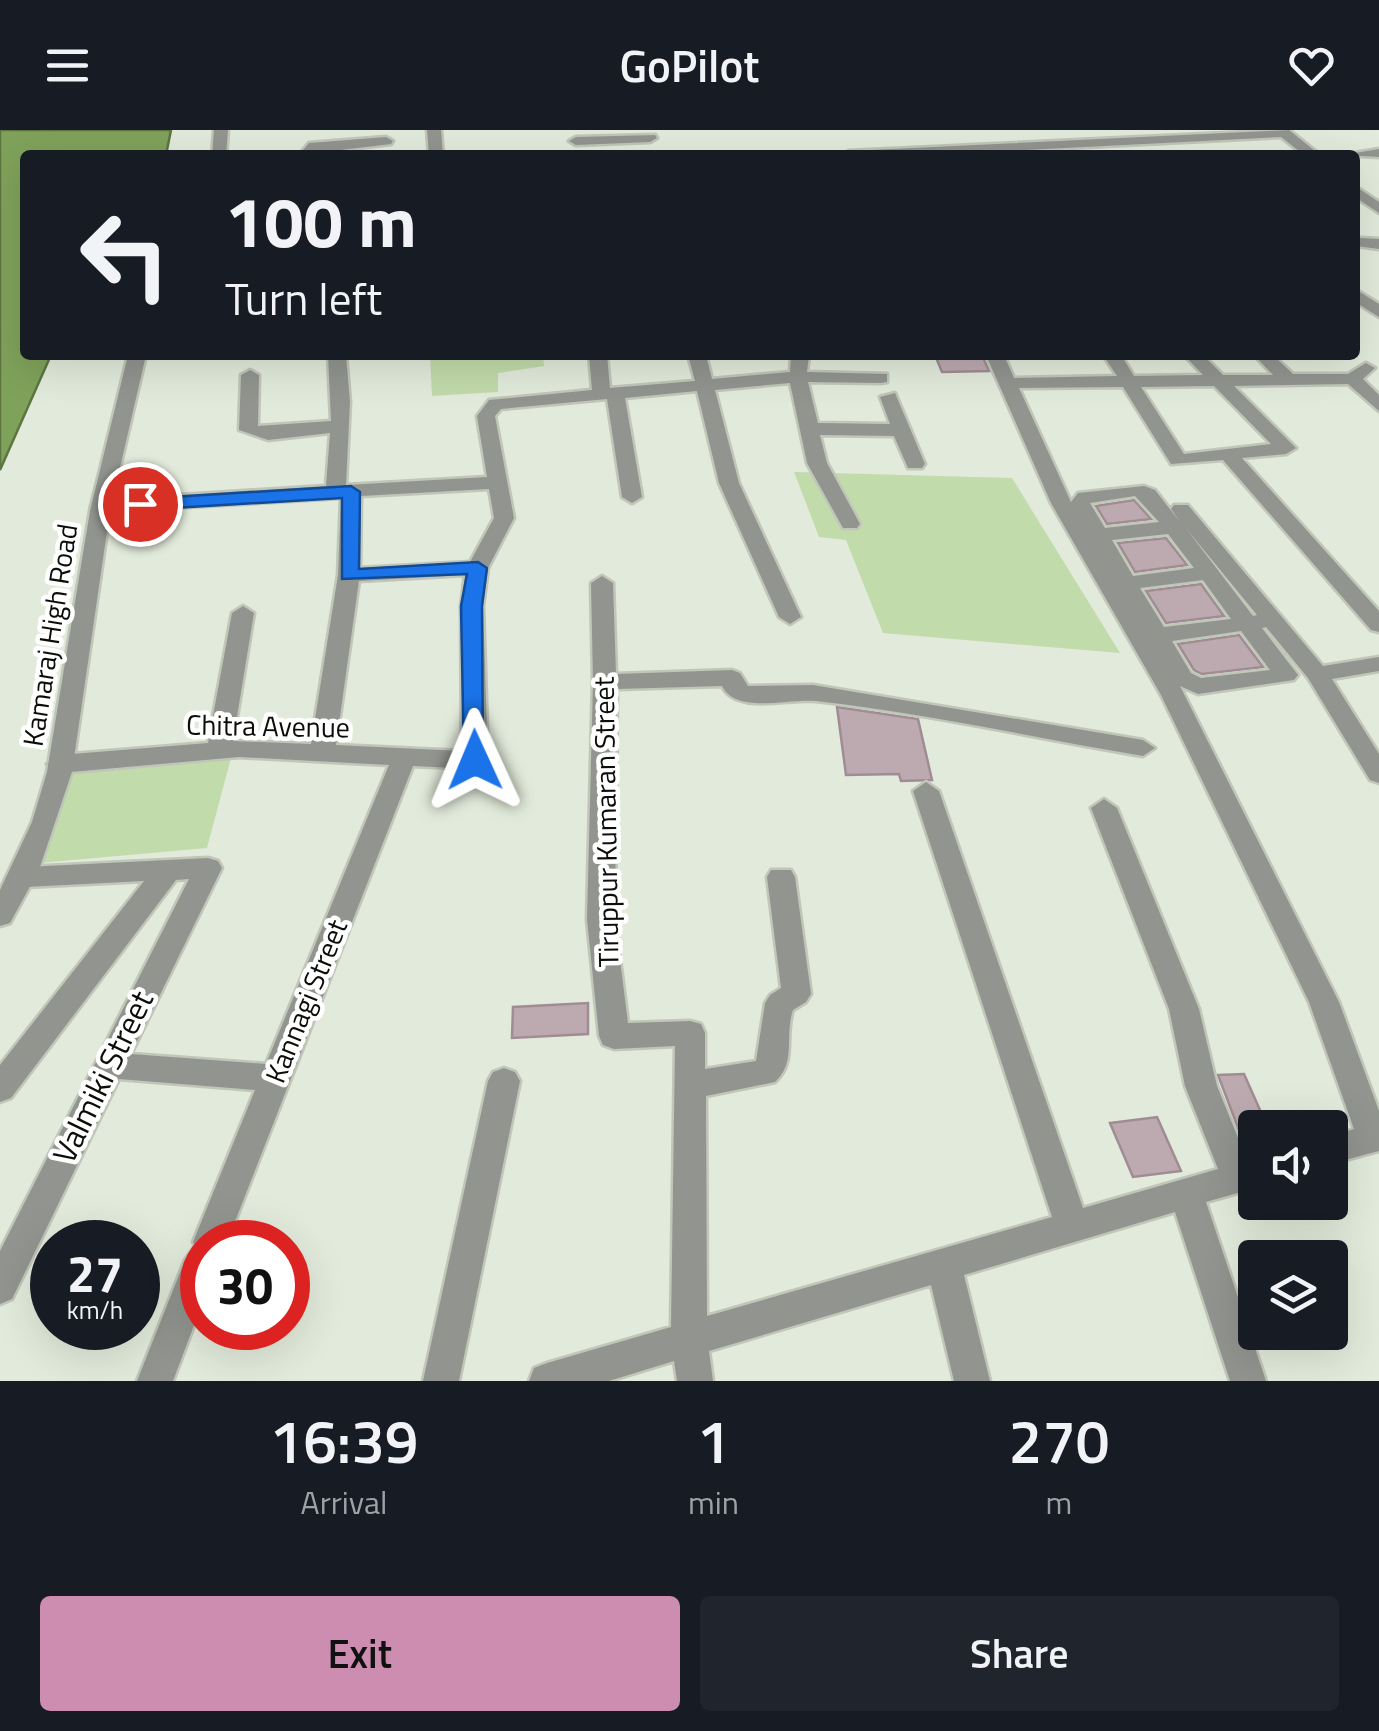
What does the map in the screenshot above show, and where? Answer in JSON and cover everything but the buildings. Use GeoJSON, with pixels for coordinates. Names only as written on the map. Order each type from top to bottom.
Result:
{"type":"FeatureCollection","features":[{"type":"Feature","properties":{"kind":"street"},"geometry":{"type":"LineString","coordinates":[[960,130],[968,148]]}},
{"type":"Feature","properties":{"kind":"street"},"geometry":{"type":"LineString","coordinates":[[1021,130],[1036,150]]}},
{"type":"Feature","properties":{"kind":"street"},"geometry":{"type":"LineString","coordinates":[[1125,130],[1141,130]]}},
{"type":"Feature","properties":{"kind":"street"},"geometry":{"type":"LineString","coordinates":[[867,150],[885,145],[1036,150],[1282,132],[1306,150]]}},
{"type":"Feature","properties":{"kind":"street"},"geometry":{"type":"LineString","coordinates":[[576,144],[650,138]]}},
{"type":"Feature","properties":{"kind":"street"},"geometry":{"type":"LineString","coordinates":[[308,150],[386,141]]}},
{"type":"Feature","properties":{"kind":"street"},"geometry":{"type":"LineString","coordinates":[[1361,244],[1379,244]]}},
{"type":"Feature","properties":{"kind":"street","name":"Kamaraj High Road"},"geometry":{"type":"LineString","coordinates":[[0,915],[26,877],[60,764],[100,506],[136,360]]}},
{"type":"Feature","properties":{"kind":"street"},"geometry":{"type":"LineString","coordinates":[[322,754],[349,575],[337,360]]}},
{"type":"Feature","properties":{"kind":"street"},"geometry":{"type":"LineString","coordinates":[[599,360],[632,497]]}},
{"type":"Feature","properties":{"kind":"street"},"geometry":{"type":"LineString","coordinates":[[698,360],[729,483],[790,617]]}},
{"type":"Feature","properties":{"kind":"street"},"geometry":{"type":"LineString","coordinates":[[800,360],[798,377],[817,464],[850,524]]}},
{"type":"Feature","properties":{"kind":"street"},"geometry":{"type":"LineString","coordinates":[[997,360],[1011,383],[1061,503],[1127,583],[1173,695],[1324,1002],[1376,1138],[1348,1145]]}},
{"type":"Feature","properties":{"kind":"street"},"geometry":{"type":"LineString","coordinates":[[1115,360],[1178,460],[1286,448],[1198,360]]}},
{"type":"Feature","properties":{"kind":"street"},"geometry":{"type":"LineString","coordinates":[[1268,360],[1288,380]]}},
{"type":"Feature","properties":{"kind":"street"},"geometry":{"type":"LineString","coordinates":[[349,575],[478,568],[504,518],[486,416],[494,404],[881,368]]}},
{"type":"Feature","properties":{"kind":"street"},"geometry":{"type":"LineString","coordinates":[[1011,383],[1288,380],[1362,368],[1379,405]]}},
{"type":"Feature","properties":{"kind":"street"},"geometry":{"type":"LineString","coordinates":[[250,375],[248,430],[268,434],[340,426]]}},
{"type":"Feature","properties":{"kind":"street"},"geometry":{"type":"LineString","coordinates":[[888,398],[915,464]]}},
{"type":"Feature","properties":{"kind":"street"},"geometry":{"type":"LineString","coordinates":[[812,429],[902,430]]}},
{"type":"Feature","properties":{"kind":"street"},"geometry":{"type":"LineString","coordinates":[[1228,454],[1379,625]]}},
{"type":"Feature","properties":{"kind":"street"},"geometry":{"type":"LineString","coordinates":[[100,506],[498,482]]}},
{"type":"Feature","properties":{"kind":"street"},"geometry":{"type":"LineString","coordinates":[[1174,501],[1261,622],[1286,676],[1193,686],[1148,637],[1090,536],[1082,499],[1137,490],[1148,494],[1210,573],[1261,622],[1318,674],[1379,774]]}},
{"type":"Feature","properties":{"kind":"street"},"geometry":{"type":"LineString","coordinates":[[1090,536],[1175,527]]}},
{"type":"Feature","properties":{"kind":"street","name":"Chitra Avenue"},"geometry":{"type":"LineString","coordinates":[[60,764],[220,750],[475,760],[472,606],[478,568]]}},
{"type":"Feature","properties":{"kind":"street"},"geometry":{"type":"LineString","coordinates":[[1127,583],[1210,573]]}},
{"type":"Feature","properties":{"kind":"street","name":"Tiruppur Kumaran Street"},"geometry":{"type":"LineString","coordinates":[[602,584],[605,682],[601,920],[614,1036],[690,1033],[688,1339],[695,1381]]}},
{"type":"Feature","properties":{"kind":"street"},"geometry":{"type":"LineString","coordinates":[[220,750],[243,613]]}},
{"type":"Feature","properties":{"kind":"street"},"geometry":{"type":"LineString","coordinates":[[1148,637],[1261,622]]}},
{"type":"Feature","properties":{"kind":"street"},"geometry":{"type":"LineString","coordinates":[[1318,674],[1379,664]]}},
{"type":"Feature","properties":{"kind":"street"},"geometry":{"type":"LineString","coordinates":[[605,682],[732,678],[743,694],[813,693],[1143,748]]}},
{"type":"Feature","properties":{"kind":"street","name":"Kannagi Street"},"geometry":{"type":"LineString","coordinates":[[219,1220],[403,760]]}},
{"type":"Feature","properties":{"kind":"street"},"geometry":{"type":"LineString","coordinates":[[926,792],[1072,1226]]}},
{"type":"Feature","properties":{"kind":"street"},"geometry":{"type":"LineString","coordinates":[[1104,808],[1184,1009],[1201,1086],[1238,1159]]}},
{"type":"Feature","properties":{"kind":"street","name":"Valmiki Street"},"geometry":{"type":"LineString","coordinates":[[0,1287],[208,868],[168,870]]}},
{"type":"Feature","properties":{"kind":"street"},"geometry":{"type":"LineString","coordinates":[[26,877],[168,870]]}},
{"type":"Feature","properties":{"kind":"street"},"geometry":{"type":"LineString","coordinates":[[0,1089],[168,870]]}},
{"type":"Feature","properties":{"kind":"street"},"geometry":{"type":"LineString","coordinates":[[690,1085],[764,1072],[774,1064],[774,1022],[780,1002],[796,994],[781,877]]}},
{"type":"Feature","properties":{"kind":"street"},"geometry":{"type":"LineString","coordinates":[[108,1065],[275,1078]]}},
{"type":"Feature","properties":{"kind":"street"},"geometry":{"type":"LineString","coordinates":[[442,1381],[504,1081]]}},
{"type":"Feature","properties":{"kind":"street"},"geometry":{"type":"LineString","coordinates":[[547,1381],[592,1374],[688,1339],[1238,1177]]}},
{"type":"Feature","properties":{"kind":"street"},"geometry":{"type":"LineString","coordinates":[[1186,1193],[1248,1381]]}},
{"type":"Feature","properties":{"kind":"street"},"geometry":{"type":"LineString","coordinates":[[944,1264],[972,1381]]}},
{"type":"Feature","properties":{"kind":"street"},"geometry":{"type":"LineString","coordinates":[[155,1381],[180,1317]]}},
{"type":"Feature","properties":{"kind":"shaded area"},"geometry":{"type":"Polygon","coordinates":[[[0,130],[171,130],[167,150],[20,150],[20,360],[49,360],[0,470],[0,130]]]}},
{"type":"Feature","properties":{"kind":"shaded area"},"geometry":{"type":"Polygon","coordinates":[[[430,360],[543,360],[544,366],[498,373],[498,392],[432,396],[430,360]]]}},
{"type":"Feature","properties":{"kind":"shaded area"},"geometry":{"type":"Polygon","coordinates":[[[794,472],[1012,478],[1120,653],[883,633],[846,540],[819,537],[794,472]]]}},
{"type":"Feature","properties":{"kind":"shaded area"},"geometry":{"type":"Polygon","coordinates":[[[231,758],[207,848],[39,863],[63,773],[231,758]]]}},
{"type":"Feature","properties":{"kind":"route"},"geometry":{"type":"LineString","coordinates":[[140,504],[351,492],[349,575],[478,568],[472,606],[475,760]]}}]}
